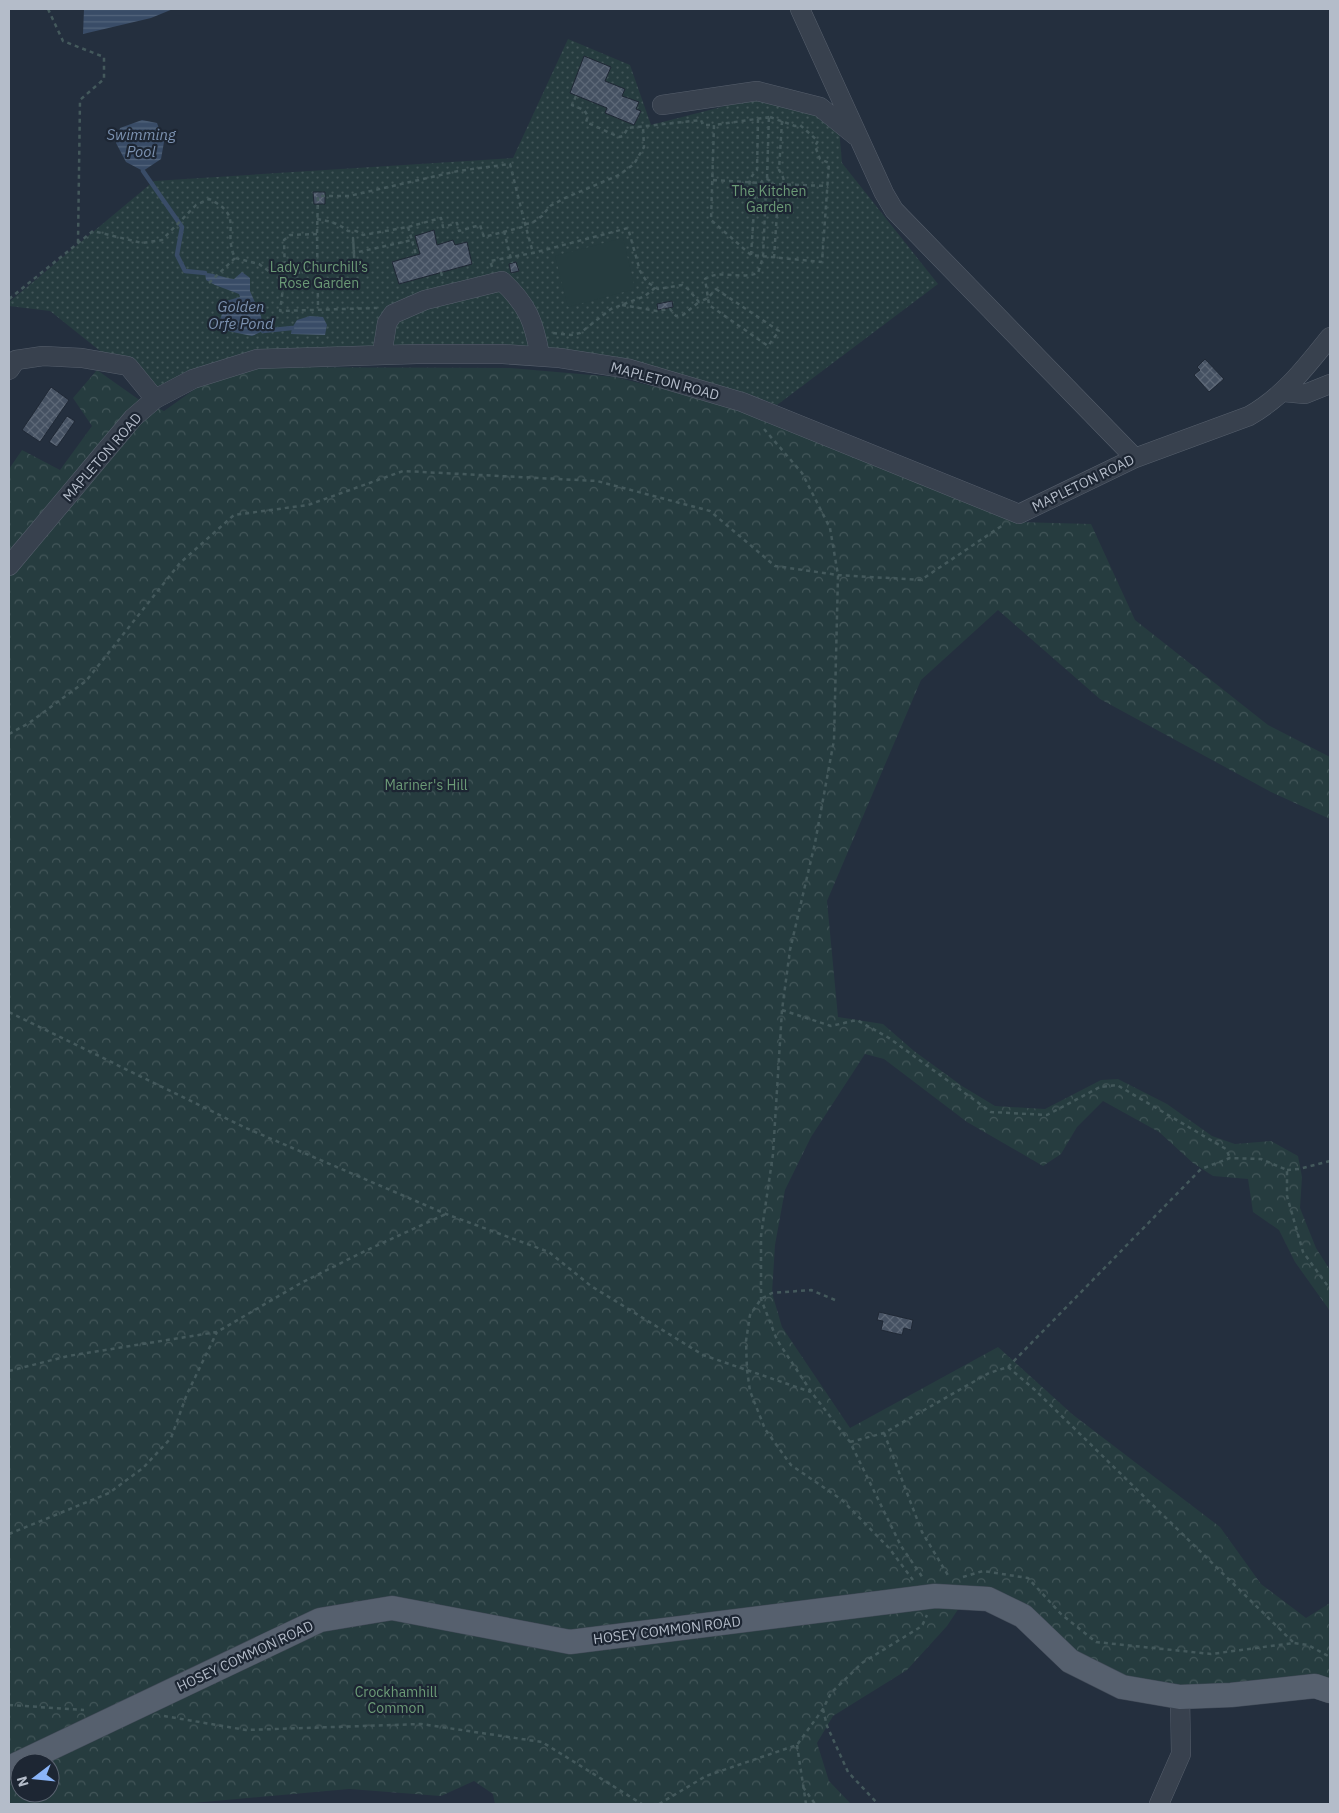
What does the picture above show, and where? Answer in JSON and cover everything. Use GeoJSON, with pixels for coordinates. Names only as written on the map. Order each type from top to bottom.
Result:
{"type":"FeatureCollection","features":[{"type":"Feature","properties":{"kind":"main road","name":"HOSEY COMMON ROAD"},"geometry":{"type":"LineString","coordinates":[[9,1768],[320,1620],[392,1608],[570,1642],[931,1596],[988,1598],[1023,1616],[1070,1662],[1122,1687],[1180,1697],[1231,1695],[1315,1686],[1330,1691]]}},
{"type":"Feature","properties":{"kind":"street"},"geometry":{"type":"LineString","coordinates":[[800,9],[884,193],[894,210],[1135,458]]}},
{"type":"Feature","properties":{"kind":"street"},"geometry":{"type":"LineString","coordinates":[[662,105],[757,91],[820,108],[860,140]]}},
{"type":"Feature","properties":{"kind":"street"},"geometry":{"type":"LineString","coordinates":[[382,354],[387,323],[393,314],[425,300],[502,281],[518,296],[530,316],[535,328],[540,356]]}},
{"type":"Feature","properties":{"kind":"street","name":"MAPLETON ROAD"},"geometry":{"type":"LineString","coordinates":[[9,566],[133,418],[155,399],[193,379],[257,359],[382,354],[494,354],[540,356],[630,369],[742,402],[1020,514],[1135,458],[1249,416],[1284,392],[1330,337]]}},
{"type":"Feature","properties":{"kind":"street"},"geometry":{"type":"LineString","coordinates":[[9,370],[16,360],[43,356],[82,358],[128,366],[155,399]]}},
{"type":"Feature","properties":{"kind":"street"},"geometry":{"type":"LineString","coordinates":[[1284,392],[1305,394],[1330,384]]}},
{"type":"Feature","properties":{"kind":"street"},"geometry":{"type":"LineString","coordinates":[[1159,1804],[1182,1754],[1180,1697]]}},
{"type":"Feature","properties":{"kind":"path"},"geometry":{"type":"LineString","coordinates":[[48,9],[63,41],[104,58],[104,79],[80,100],[78,243]]}},
{"type":"Feature","properties":{"kind":"path"},"geometry":{"type":"LineString","coordinates":[[576,96],[572,104],[584,110],[588,116],[586,122],[619,137],[624,136],[628,128],[701,120],[703,125],[714,125],[769,116],[795,126],[800,125],[818,141],[815,146],[821,161],[829,163],[822,262],[752,255],[711,220],[714,125]]}},
{"type":"Feature","properties":{"kind":"path"},"geometry":{"type":"LineString","coordinates":[[769,116],[767,178],[771,184]]}},
{"type":"Feature","properties":{"kind":"path"},"geometry":{"type":"LineString","coordinates":[[752,255],[755,195],[750,189],[748,182],[757,170],[758,119]]}},
{"type":"Feature","properties":{"kind":"path"},"geometry":{"type":"LineString","coordinates":[[774,258],[778,197],[785,184],[779,170],[782,121]]}},
{"type":"Feature","properties":{"kind":"path"},"geometry":{"type":"LineString","coordinates":[[525,224],[542,216],[550,206],[557,202],[619,175],[634,164],[644,147],[643,127]]}},
{"type":"Feature","properties":{"kind":"path"},"geometry":{"type":"LineString","coordinates":[[318,305],[318,196],[349,196],[458,171],[510,164],[532,252]]}},
{"type":"Feature","properties":{"kind":"path"},"geometry":{"type":"LineString","coordinates":[[761,183],[767,178]]}},
{"type":"Feature","properties":{"kind":"path"},"geometry":{"type":"LineString","coordinates":[[713,180],[761,183]]}},
{"type":"Feature","properties":{"kind":"path"},"geometry":{"type":"LineString","coordinates":[[761,183],[766,189]]}},
{"type":"Feature","properties":{"kind":"path"},"geometry":{"type":"LineString","coordinates":[[771,184],[828,186]]}},
{"type":"Feature","properties":{"kind":"path"},"geometry":{"type":"LineString","coordinates":[[622,305],[657,311],[670,308],[676,316],[683,315],[699,302],[708,298],[716,289],[779,331],[768,346],[709,305],[708,298],[704,279],[712,274],[750,276],[758,273],[763,257],[766,189],[771,184]]}},
{"type":"Feature","properties":{"kind":"path"},"geometry":{"type":"LineString","coordinates":[[9,299],[94,231],[142,244],[162,240],[196,205],[209,199],[223,206],[231,218],[231,248],[235,258]]}},
{"type":"Feature","properties":{"kind":"path"},"geometry":{"type":"LineString","coordinates":[[317,219],[330,221],[348,231],[356,231],[363,235],[408,227],[440,218],[443,227],[456,223],[459,231],[480,225],[484,237],[526,226],[524,220]]}},
{"type":"Feature","properties":{"kind":"path"},"geometry":{"type":"LineString","coordinates":[[408,227],[416,256]]}},
{"type":"Feature","properties":{"kind":"path"},"geometry":{"type":"LineString","coordinates":[[490,261],[628,228],[640,271],[647,282],[658,289],[682,285],[699,302]]}},
{"type":"Feature","properties":{"kind":"path"},"geometry":{"type":"LineString","coordinates":[[235,258],[258,264],[270,272],[355,271],[353,238],[356,231]]}},
{"type":"Feature","properties":{"kind":"path"},"geometry":{"type":"LineString","coordinates":[[504,231],[512,263]]}},
{"type":"Feature","properties":{"kind":"path"},"geometry":{"type":"LineString","coordinates":[[317,234],[293,235],[286,238],[284,243],[285,273],[280,311],[354,309]]}},
{"type":"Feature","properties":{"kind":"path"},"geometry":{"type":"LineString","coordinates":[[353,238],[354,254],[412,240]]}},
{"type":"Feature","properties":{"kind":"path"},"geometry":{"type":"LineString","coordinates":[[208,283],[235,258]]}},
{"type":"Feature","properties":{"kind":"path"},"geometry":{"type":"LineString","coordinates":[[535,328],[563,335],[580,333],[611,309],[645,296],[656,287]]}},
{"type":"Feature","properties":{"kind":"path"},"geometry":{"type":"LineString","coordinates":[[763,428],[802,473],[830,528],[838,575],[834,740],[815,844],[790,950],[782,1010],[773,1154],[761,1236],[760,1299],[777,1340],[812,1393],[850,1442],[901,1546],[931,1596]]}},
{"type":"Feature","properties":{"kind":"path"},"geometry":{"type":"LineString","coordinates":[[9,734],[29,723],[86,681],[180,563],[234,515],[308,505],[403,471],[596,481],[710,511],[774,566],[838,575],[921,580],[1020,514]]}},
{"type":"Feature","properties":{"kind":"path"},"geometry":{"type":"LineString","coordinates":[[782,1010],[831,1026],[857,1020],[889,1038],[991,1112],[1047,1115],[1100,1087],[1117,1085],[1226,1149],[1230,1158]]}},
{"type":"Feature","properties":{"kind":"path"},"geometry":{"type":"LineString","coordinates":[[9,1012],[246,1128],[446,1214],[548,1252],[591,1286],[703,1355],[812,1393]]}},
{"type":"Feature","properties":{"kind":"path"},"geometry":{"type":"LineString","coordinates":[[850,1442],[884,1433],[989,1373],[1008,1367],[1201,1169],[1230,1158],[1261,1159],[1287,1170],[1330,1161]]}},
{"type":"Feature","properties":{"kind":"path"},"geometry":{"type":"LineString","coordinates":[[1287,1170],[1287,1196],[1303,1252],[1330,1289]]}},
{"type":"Feature","properties":{"kind":"path"},"geometry":{"type":"LineString","coordinates":[[9,1371],[68,1356],[217,1332],[301,1283],[446,1214]]}},
{"type":"Feature","properties":{"kind":"path"},"geometry":{"type":"LineString","coordinates":[[835,1300],[811,1290],[772,1293],[760,1299],[750,1315],[746,1342],[750,1391],[765,1429],[791,1465],[842,1500],[889,1548],[931,1596]]}},
{"type":"Feature","properties":{"kind":"path"},"geometry":{"type":"LineString","coordinates":[[9,1534],[109,1493],[143,1468],[171,1438],[187,1394],[217,1332]]}},
{"type":"Feature","properties":{"kind":"path"},"geometry":{"type":"LineString","coordinates":[[1008,1367],[1035,1390],[1294,1643]]}},
{"type":"Feature","properties":{"kind":"path"},"geometry":{"type":"LineString","coordinates":[[659,1804],[706,1776],[798,1745],[831,1694],[862,1663],[922,1626],[931,1596],[951,1580],[922,1532],[884,1433]]}},
{"type":"Feature","properties":{"kind":"path"},"geometry":{"type":"LineString","coordinates":[[959,1578],[983,1571],[1028,1578],[1061,1614],[1096,1642],[1211,1654],[1294,1643],[1308,1645],[1330,1656]]}},
{"type":"Feature","properties":{"kind":"path"},"geometry":{"type":"LineString","coordinates":[[9,1704],[87,1710]]}},
{"type":"Feature","properties":{"kind":"path"},"geometry":{"type":"LineString","coordinates":[[823,1709],[827,1726],[848,1772],[878,1804]]}},
{"type":"Feature","properties":{"kind":"path"},"geometry":{"type":"LineString","coordinates":[[160,1715],[246,1730],[421,1724],[542,1742],[642,1804]]}},
{"type":"Feature","properties":{"kind":"path"},"geometry":{"type":"LineString","coordinates":[[798,1745],[806,1804]]}},
{"type":"Feature","properties":{"kind":"path"},"geometry":{"type":"LineString","coordinates":[[803,1787],[815,1804]]}},
{"type":"Feature","properties":{"kind":"green space"},"geometry":{"type":"Polygon","coordinates":[[[568,39],[630,65],[651,125],[764,96],[828,116],[839,128],[842,163],[938,284],[777,405],[746,393],[629,366],[261,352],[153,393],[50,311],[9,306],[9,302],[154,181],[513,158],[568,39]]]}},
{"type":"Feature","properties":{"kind":"green space"},"geometry":{"type":"Polygon","coordinates":[[[623,238],[635,289],[568,307],[555,256],[623,238]]]}},
{"type":"Feature","properties":{"kind":"green space","name":"Mariner's Hill"},"geometry":{"type":"Polygon","coordinates":[[[261,367],[510,368],[615,377],[729,405],[1017,522],[1091,524],[1135,620],[1268,725],[1330,757],[1330,819],[1271,792],[1100,699],[998,610],[921,680],[827,901],[838,1017],[883,1024],[914,1051],[962,1086],[995,1106],[1045,1109],[1101,1080],[1118,1079],[1167,1104],[1212,1136],[1235,1144],[1271,1141],[1298,1156],[1302,1177],[1300,1208],[1316,1248],[1330,1270],[1330,1311],[1295,1262],[1279,1230],[1253,1212],[1248,1179],[1213,1176],[1193,1163],[1159,1132],[1103,1101],[1077,1127],[1061,1154],[1043,1166],[967,1122],[884,1059],[865,1054],[811,1137],[785,1190],[775,1245],[772,1293],[782,1327],[850,1428],[998,1347],[1072,1414],[1220,1527],[1261,1584],[1306,1618],[1330,1603],[1330,1690],[1227,1697],[1124,1684],[1027,1622],[963,1602],[947,1626],[907,1670],[833,1716],[817,1743],[829,1781],[851,1804],[495,1804],[493,1794],[474,1781],[441,1796],[349,1789],[182,1804],[9,1804],[9,469],[22,450],[60,470],[92,426],[73,398],[97,370],[138,399],[164,411],[202,384],[261,367]]]}},
{"type":"Feature","properties":{"kind":"water"},"geometry":{"type":"Polygon","coordinates":[[[84,9],[173,9],[151,18],[83,34],[84,9]]]}},
{"type":"Feature","properties":{"kind":"water","name":"Swimming Pool"},"geometry":{"type":"Polygon","coordinates":[[[142,120],[157,123],[164,142],[161,159],[143,171],[126,162],[116,143],[120,128],[142,120]]]}},
{"type":"Feature","properties":{"kind":"water","name":"Golden Orfe Pond"},"geometry":{"type":"Polygon","coordinates":[[[242,272],[250,278],[250,291],[261,316],[263,331],[252,336],[223,330],[220,320],[226,301],[240,297],[239,294],[206,280],[205,273],[234,279],[242,272]]]}},
{"type":"Feature","properties":{"kind":"water"},"geometry":{"type":"Polygon","coordinates":[[[310,316],[323,317],[327,325],[325,335],[291,334],[297,320],[310,316]]]}},
{"type":"Feature","properties":{"kind":"building"},"geometry":{"type":"Polygon","coordinates":[[[584,56],[611,67],[605,81],[625,89],[622,96],[639,102],[636,109],[641,111],[634,125],[605,113],[607,108],[570,93],[584,56]]]}},
{"type":"Feature","properties":{"kind":"building"},"geometry":{"type":"Polygon","coordinates":[[[313,192],[325,192],[325,204],[314,204],[313,192]]]}},
{"type":"Feature","properties":{"kind":"building"},"geometry":{"type":"Polygon","coordinates":[[[434,230],[437,245],[453,240],[455,245],[467,242],[472,264],[399,284],[392,262],[420,254],[415,236],[434,230]]]}},
{"type":"Feature","properties":{"kind":"building"},"geometry":{"type":"Polygon","coordinates":[[[516,262],[519,271],[511,273],[509,264],[516,262]]]}},
{"type":"Feature","properties":{"kind":"building"},"geometry":{"type":"Polygon","coordinates":[[[672,301],[673,307],[658,310],[657,304],[672,301]]]}},
{"type":"Feature","properties":{"kind":"building"},"geometry":{"type":"Polygon","coordinates":[[[1205,359],[1224,379],[1209,392],[1194,375],[1200,370],[1197,367],[1205,359]]]}},
{"type":"Feature","properties":{"kind":"building"},"geometry":{"type":"Polygon","coordinates":[[[51,387],[69,400],[40,442],[22,430],[51,387]]]}},
{"type":"Feature","properties":{"kind":"building"},"geometry":{"type":"Polygon","coordinates":[[[67,416],[75,421],[57,447],[49,442],[67,416]]]}},
{"type":"Feature","properties":{"kind":"building"},"geometry":{"type":"Polygon","coordinates":[[[879,1312],[913,1320],[911,1330],[904,1328],[902,1335],[881,1330],[883,1321],[877,1320],[879,1312]]]}},
{"type":"Feature","properties":{"kind":"waterway"},"geometry":{"type":"LineString","coordinates":[[143,171],[182,227],[177,255],[185,271],[205,273]]}},
{"type":"Feature","properties":{"kind":"waterway"},"geometry":{"type":"LineString","coordinates":[[263,331],[292,328]]}},
{"type":"Feature","properties":{"kind":"park label","name":"The Kitchen Garden"},"geometry":{"type":"Point","coordinates":[769,200]}},
{"type":"Feature","properties":{"kind":"park label","name":"Lady Churchill’s Rose Garden"},"geometry":{"type":"Point","coordinates":[319,276]}},
{"type":"Feature","properties":{"kind":"park label","name":"Crockhamhill Common"},"geometry":{"type":"Point","coordinates":[396,1700]}}]}
